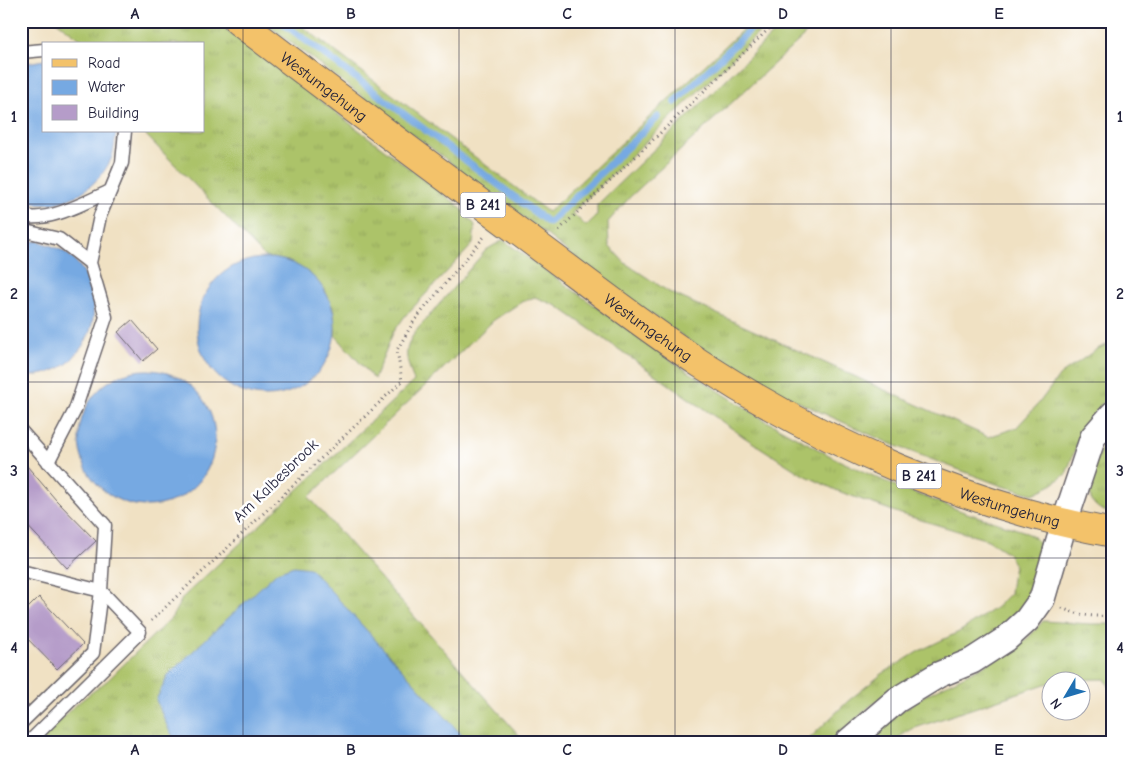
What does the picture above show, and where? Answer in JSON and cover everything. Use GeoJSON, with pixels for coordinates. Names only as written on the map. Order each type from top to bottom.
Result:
{"type":"FeatureCollection","features":[{"type":"Feature","properties":{"kind":"main road","name":"Westumgehung"},"geometry":{"type":"LineString","coordinates":[[238,21],[648,328],[704,366],[824,435],[910,473],[987,501],[1064,524],[1113,533]]}},
{"type":"Feature","properties":{"kind":"street"},"geometry":{"type":"LineString","coordinates":[[848,742],[897,700],[938,676],[972,661],[1006,640],[1027,620],[1042,599],[1064,524],[1093,437],[1113,414]]}},
{"type":"Feature","properties":{"kind":"lane"},"geometry":{"type":"LineString","coordinates":[[21,52],[42,50]]}},
{"type":"Feature","properties":{"kind":"lane"},"geometry":{"type":"LineString","coordinates":[[48,462],[75,410],[106,317],[90,263],[100,216],[122,163],[124,132]]}},
{"type":"Feature","properties":{"kind":"lane"},"geometry":{"type":"LineString","coordinates":[[21,215],[29,218],[61,213],[110,191]]}},
{"type":"Feature","properties":{"kind":"lane"},"geometry":{"type":"LineString","coordinates":[[21,230],[59,239],[90,263]]}},
{"type":"Feature","properties":{"kind":"lane"},"geometry":{"type":"LineString","coordinates":[[21,431],[105,525],[101,590],[93,653],[21,723]]}},
{"type":"Feature","properties":{"kind":"lane"},"geometry":{"type":"LineString","coordinates":[[21,571],[101,590],[140,632],[29,742]]}},
{"type":"Feature","properties":{"kind":"path"},"geometry":{"type":"LineString","coordinates":[[541,248],[777,21]]}},
{"type":"Feature","properties":{"kind":"path","name":"Am Kalbesbrook"},"geometry":{"type":"LineString","coordinates":[[140,632],[402,381],[398,350],[414,321],[500,218]]}},
{"type":"Feature","properties":{"kind":"path"},"geometry":{"type":"LineString","coordinates":[[1042,599],[1073,613],[1105,616],[1113,614]]}},
{"type":"Feature","properties":{"kind":"green space"},"geometry":{"type":"Polygon","coordinates":[[[56,21],[215,21],[459,206],[475,225],[473,244],[405,316],[393,333],[374,379],[335,335],[334,312],[325,290],[309,273],[288,261],[265,257],[143,132],[205,132],[205,42],[84,42],[56,21]]]}},
{"type":"Feature","properties":{"kind":"green space"},"geometry":{"type":"Polygon","coordinates":[[[262,21],[295,21],[548,212],[752,21],[771,21],[572,213],[586,226],[597,215],[597,205],[786,21],[820,21],[630,197],[608,222],[609,246],[625,263],[669,292],[988,437],[1016,428],[1039,403],[1060,375],[1097,349],[1113,342],[1113,394],[1107,398],[1094,414],[1081,434],[1066,474],[1050,486],[1033,494],[1002,486],[891,444],[770,389],[694,344],[603,280],[547,235],[262,21]]]}},
{"type":"Feature","properties":{"kind":"green space"},"geometry":{"type":"Polygon","coordinates":[[[503,240],[675,363],[763,419],[836,459],[893,485],[964,512],[1023,531],[1035,538],[1042,546],[1044,554],[1035,591],[1015,619],[992,637],[898,686],[869,707],[831,742],[806,742],[848,701],[882,674],[919,651],[959,632],[995,608],[1010,593],[1014,564],[1008,553],[988,540],[901,514],[838,491],[800,473],[744,437],[557,306],[535,297],[523,301],[494,320],[309,497],[525,742],[38,742],[74,706],[108,680],[172,617],[183,597],[414,381],[407,360],[407,350],[416,331],[486,250],[503,240]]]}},
{"type":"Feature","properties":{"kind":"green space"},"geometry":{"type":"Polygon","coordinates":[[[1113,430],[1113,513],[1103,511],[1097,507],[1091,499],[1089,492],[1095,463],[1113,430]]]}},
{"type":"Feature","properties":{"kind":"green space"},"geometry":{"type":"Polygon","coordinates":[[[1043,621],[1113,624],[1113,693],[1105,679],[1092,679],[1092,670],[1042,670],[1042,685],[912,729],[891,742],[863,742],[894,716],[924,696],[1010,652],[1029,637],[1043,621]]]}},
{"type":"Feature","properties":{"kind":"water"},"geometry":{"type":"Polygon","coordinates":[[[42,60],[42,132],[116,132],[112,157],[100,177],[82,192],[60,202],[49,204],[33,203],[21,199],[21,64],[42,60]]]}},
{"type":"Feature","properties":{"kind":"water"},"geometry":{"type":"Polygon","coordinates":[[[38,241],[63,251],[84,272],[93,300],[93,314],[91,329],[85,342],[68,363],[49,372],[21,376],[21,242],[38,241]]]}},
{"type":"Feature","properties":{"kind":"water"},"geometry":{"type":"Polygon","coordinates":[[[266,258],[292,264],[315,278],[329,301],[335,327],[329,353],[315,376],[292,390],[266,396],[240,390],[217,376],[203,353],[197,327],[203,301],[217,278],[240,264],[266,258]]]}},
{"type":"Feature","properties":{"kind":"water"},"geometry":{"type":"Polygon","coordinates":[[[147,370],[173,376],[195,390],[209,412],[215,438],[209,464],[195,486],[173,500],[147,506],[121,500],[99,486],[85,464],[79,438],[85,412],[99,390],[121,376],[147,370]]]}},
{"type":"Feature","properties":{"kind":"water"},"geometry":{"type":"Polygon","coordinates":[[[294,566],[310,568],[468,742],[177,742],[169,730],[156,700],[168,675],[277,572],[294,566]]]}},
{"type":"Feature","properties":{"kind":"building"},"geometry":{"type":"Polygon","coordinates":[[[132,320],[157,349],[143,361],[118,332],[132,320]]]}},
{"type":"Feature","properties":{"kind":"building"},"geometry":{"type":"Polygon","coordinates":[[[21,459],[56,500],[96,541],[67,568],[21,519],[21,459]]]}},
{"type":"Feature","properties":{"kind":"building"},"geometry":{"type":"Polygon","coordinates":[[[39,597],[83,644],[57,669],[21,632],[21,615],[39,597]]]}},
{"type":"Feature","properties":{"kind":"waterway"},"geometry":{"type":"LineString","coordinates":[[280,21],[549,223],[658,117]]}},
{"type":"Feature","properties":{"kind":"waterway"},"geometry":{"type":"LineString","coordinates":[[675,102],[759,21]]}}]}
